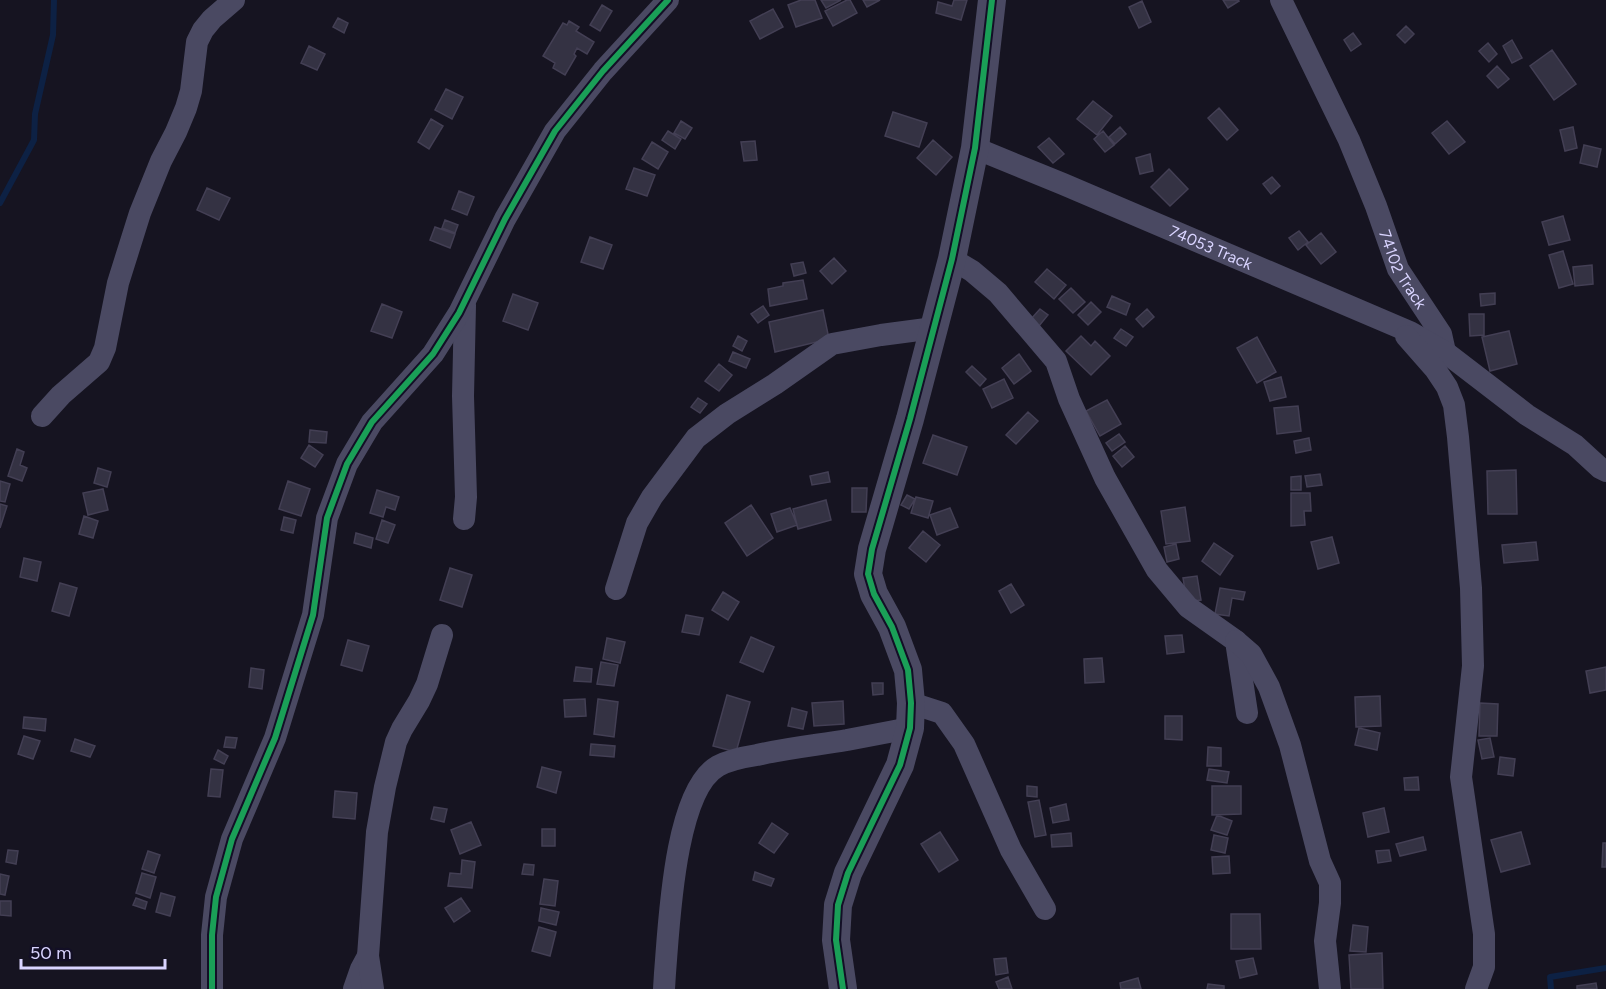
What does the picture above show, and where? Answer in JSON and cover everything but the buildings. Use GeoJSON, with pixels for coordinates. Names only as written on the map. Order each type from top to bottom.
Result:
{"type":"FeatureCollection","features":[{"type":"Feature","properties":{"kind":"street"},"geometry":{"type":"LineString","coordinates":[[42,416],[61,395],[99,362],[105,348],[118,283],[140,213],[186,108],[191,91],[197,42],[212,19],[234,0]]}},
{"type":"Feature","properties":{"kind":"street"},"geometry":{"type":"LineString","coordinates":[[212,989],[212,935],[216,897],[232,839],[275,738],[313,615],[327,518],[347,464],[372,422],[433,354],[459,313],[505,219],[555,131],[603,71],[668,0]]}},
{"type":"Feature","properties":{"kind":"street"},"geometry":{"type":"LineString","coordinates":[[843,989],[836,940],[838,905],[848,873],[900,765],[910,716],[908,670],[892,627],[874,594],[868,574],[872,549],[910,419],[952,259],[975,148],[992,0]]}},
{"type":"Feature","properties":{"kind":"street","name":"74102 Track"},"geometry":{"type":"LineString","coordinates":[[1281,0],[1349,140],[1376,206],[1398,269],[1441,334],[1445,352]]}},
{"type":"Feature","properties":{"kind":"street","name":"74053 Track"},"geometry":{"type":"LineString","coordinates":[[975,148],[1410,332],[1445,352]]}},
{"type":"Feature","properties":{"kind":"street"},"geometry":{"type":"LineString","coordinates":[[952,259],[972,271],[998,292],[1056,361],[1069,399],[1105,478],[1157,570],[1188,608],[1251,654],[1269,687],[1290,745],[1320,861],[1330,883],[1325,941],[1330,989]]}},
{"type":"Feature","properties":{"kind":"street"},"geometry":{"type":"LineString","coordinates":[[464,519],[466,497],[463,396],[465,301]]}},
{"type":"Feature","properties":{"kind":"street"},"geometry":{"type":"LineString","coordinates":[[616,589],[637,523],[652,497],[696,438],[727,414],[832,344],[934,328]]}},
{"type":"Feature","properties":{"kind":"street"},"geometry":{"type":"LineString","coordinates":[[1399,328],[1448,387],[1454,405],[1458,437],[1471,588],[1473,666],[1461,777],[1484,934],[1484,967],[1476,989]]}},
{"type":"Feature","properties":{"kind":"street"},"geometry":{"type":"LineString","coordinates":[[1445,352],[1517,408],[1575,445],[1606,471]]}},
{"type":"Feature","properties":{"kind":"street"},"geometry":{"type":"LineString","coordinates":[[374,989],[368,956],[377,832],[385,787],[396,742],[427,684],[442,635]]}},
{"type":"Feature","properties":{"kind":"street"},"geometry":{"type":"LineString","coordinates":[[1236,641],[1247,713]]}},
{"type":"Feature","properties":{"kind":"street"},"geometry":{"type":"LineString","coordinates":[[664,989],[676,862],[690,804],[704,777],[717,766],[740,758],[792,747],[847,740],[910,716],[942,713],[964,744],[1011,850],[1045,909]]}},
{"type":"Feature","properties":{"kind":"street"},"geometry":{"type":"LineString","coordinates":[[354,989],[360,969],[368,956]]}},
{"type":"Feature","properties":{"kind":"waterway"},"geometry":{"type":"LineString","coordinates":[[0,203],[34,140],[35,114],[53,35],[54,0]]}},
{"type":"Feature","properties":{"kind":"waterway"},"geometry":{"type":"LineString","coordinates":[[1551,989],[1550,977],[1606,968]]}},
{"type":"Feature","properties":{"kind":"cycle path"},"geometry":{"type":"LineString","coordinates":[[212,989],[212,935],[216,897],[232,839],[275,738],[313,615],[327,518],[347,464],[372,422],[433,354],[459,313],[505,219],[555,131],[603,71],[668,0]]}},
{"type":"Feature","properties":{"kind":"cycle path"},"geometry":{"type":"LineString","coordinates":[[843,989],[836,940],[838,905],[848,873],[900,765],[910,728],[911,703],[908,670],[892,627],[874,594],[868,574],[872,549],[910,419],[952,259],[975,148],[992,0]]}}]}
